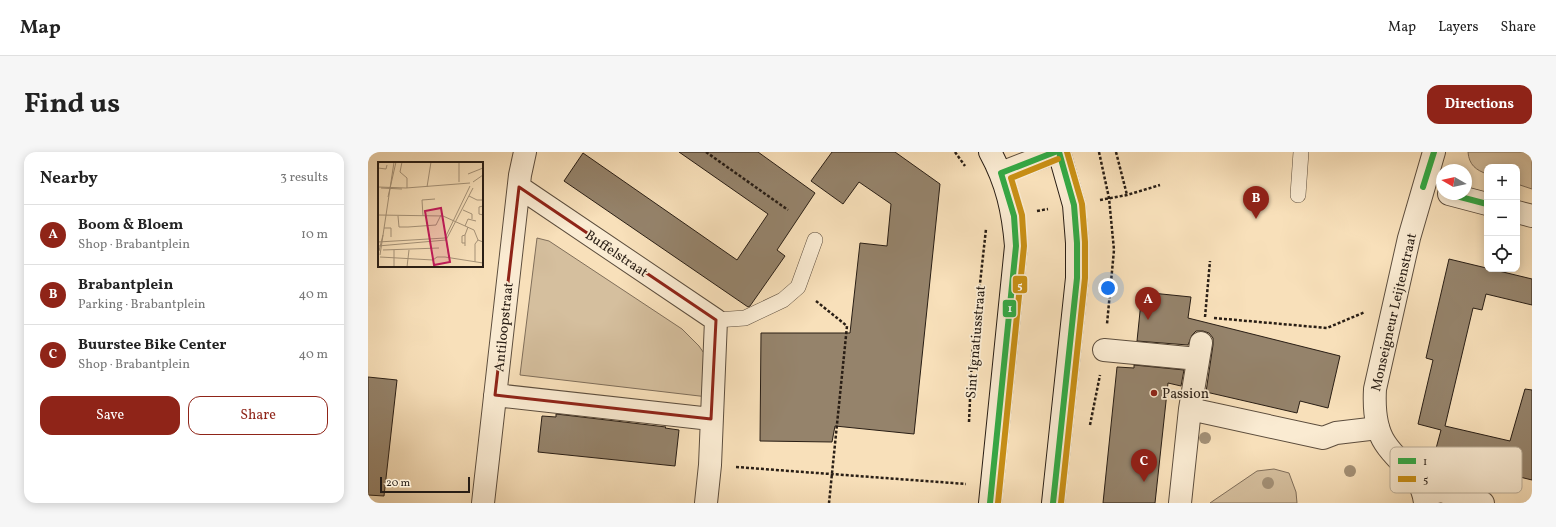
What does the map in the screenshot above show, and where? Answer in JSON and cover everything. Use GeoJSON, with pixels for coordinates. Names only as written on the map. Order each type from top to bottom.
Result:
{"type":"FeatureCollection","features":[{"type":"Feature","properties":{"kind":"street","name":"Antiloopstraat"},"geometry":{"type":"LineString","coordinates":[[483,503],[519,187],[525,152]]}},
{"type":"Feature","properties":{"kind":"street"},"geometry":{"type":"LineString","coordinates":[[990,152],[1001,173],[1014,216],[1016,246],[990,495]]}},
{"type":"Feature","properties":{"kind":"street"},"geometry":{"type":"LineString","coordinates":[[1001,173],[1055,152]]}},
{"type":"Feature","properties":{"kind":"street"},"geometry":{"type":"LineString","coordinates":[[1053,503],[1077,278],[1077,243],[1074,205],[1059,152]]}},
{"type":"Feature","properties":{"kind":"street","name":"Monseigneur Leijtenstraat"},"geometry":{"type":"LineString","coordinates":[[1390,450],[1384,443],[1378,428],[1374,404],[1375,390],[1409,238],[1432,190],[1434,152]]}},
{"type":"Feature","properties":{"kind":"street","name":"Buffelstraat"},"geometry":{"type":"LineString","coordinates":[[519,187],[716,320]]}},
{"type":"Feature","properties":{"kind":"street"},"geometry":{"type":"LineString","coordinates":[[1472,200],[1484,203]]}},
{"type":"Feature","properties":{"kind":"street"},"geometry":{"type":"LineString","coordinates":[[1520,213],[1532,216]]}},
{"type":"Feature","properties":{"kind":"street"},"geometry":{"type":"LineString","coordinates":[[706,503],[710,465],[716,320]]}},
{"type":"Feature","properties":{"kind":"street"},"geometry":{"type":"LineString","coordinates":[[1104,350],[1199,351],[1190,409],[1180,503]]}},
{"type":"Feature","properties":{"kind":"street"},"geometry":{"type":"LineString","coordinates":[[495,396],[711,419]]}},
{"type":"Feature","properties":{"kind":"street"},"geometry":{"type":"LineString","coordinates":[[1190,409],[1323,438],[1336,433],[1378,428]]}},
{"type":"Feature","properties":{"kind":"street"},"geometry":{"type":"LineString","coordinates":[[1425,499],[1437,493]]}},
{"type":"Feature","properties":{"kind":"street"},"geometry":{"type":"LineString","coordinates":[[1448,493],[1483,503]]}},
{"type":"Feature","properties":{"kind":"lane"},"geometry":{"type":"LineString","coordinates":[[1298,195],[1301,152]]}},
{"type":"Feature","properties":{"kind":"lane"},"geometry":{"type":"LineString","coordinates":[[716,320],[746,318],[783,300],[798,287],[815,240]]}},
{"type":"Feature","properties":{"kind":"path"},"geometry":{"type":"LineString","coordinates":[[706,152],[788,210]]}},
{"type":"Feature","properties":{"kind":"path"},"geometry":{"type":"LineString","coordinates":[[1116,152],[1127,195],[1160,185]]}},
{"type":"Feature","properties":{"kind":"path","name":"Sint Ignatiusstraat"},"geometry":{"type":"LineString","coordinates":[[969,427],[972,356],[986,224]]}},
{"type":"Feature","properties":{"kind":"path"},"geometry":{"type":"LineString","coordinates":[[1199,351],[1205,318],[1210,261]]}},
{"type":"Feature","properties":{"kind":"path"},"geometry":{"type":"LineString","coordinates":[[798,287],[847,326],[829,503]]}},
{"type":"Feature","properties":{"kind":"path"},"geometry":{"type":"LineString","coordinates":[[1213,318],[1327,328],[1364,312],[1391,317]]}},
{"type":"Feature","properties":{"kind":"path"},"geometry":{"type":"LineString","coordinates":[[710,465],[964,484],[990,495]]}},
{"type":"Feature","properties":{"kind":"path"},"geometry":{"type":"LineString","coordinates":[[963,490],[965,477]]}},
{"type":"Feature","properties":{"kind":"highlighted area"},"geometry":{"type":"Polygon","coordinates":[[[519,187],[716,320],[711,419],[495,395],[519,187]]]}},
{"type":"Feature","properties":{"kind":"shaded area"},"geometry":{"type":"Polygon","coordinates":[[[1468,152],[1532,152],[1532,189],[1520,185],[1520,164],[1484,164],[1484,173],[1472,164],[1468,152]]]}},
{"type":"Feature","properties":{"kind":"shaded area"},"geometry":{"type":"Polygon","coordinates":[[[537,238],[549,241],[682,329],[699,346],[710,362],[708,397],[520,375],[537,238]]]}},
{"type":"Feature","properties":{"kind":"shaded area"},"geometry":{"type":"Polygon","coordinates":[[[1274,469],[1289,473],[1296,492],[1297,503],[1210,503],[1257,471],[1274,469]]]}},
{"type":"Feature","properties":{"kind":"building"},"geometry":{"type":"Polygon","coordinates":[[[679,152],[758,152],[815,193],[777,250],[785,256],[748,307],[564,181],[583,153],[737,260],[768,214],[679,152]]]}},
{"type":"Feature","properties":{"kind":"building"},"geometry":{"type":"Polygon","coordinates":[[[832,152],[895,152],[940,184],[914,434],[835,426],[832,442],[760,441],[761,333],[850,333],[860,243],[887,246],[891,204],[859,182],[843,204],[811,181],[832,152]]]}},
{"type":"Feature","properties":{"kind":"building"},"geometry":{"type":"Polygon","coordinates":[[[1449,259],[1484,267],[1484,272],[1503,272],[1532,279],[1532,305],[1486,294],[1482,310],[1473,308],[1445,426],[1510,441],[1525,389],[1532,390],[1532,480],[1522,478],[1522,447],[1436,447],[1441,430],[1418,424],[1433,360],[1426,358],[1449,259]]]}},
{"type":"Feature","properties":{"kind":"building"},"geometry":{"type":"Polygon","coordinates":[[[1142,292],[1191,297],[1188,318],[1340,356],[1328,408],[1300,401],[1297,413],[1206,392],[1213,338],[1209,333],[1196,331],[1192,335],[1188,345],[1137,341],[1142,292]]]}},
{"type":"Feature","properties":{"kind":"building"},"geometry":{"type":"Polygon","coordinates":[[[1134,365],[1184,370],[1181,386],[1168,383],[1155,503],[1103,503],[1117,367],[1134,368],[1134,365]]]}},
{"type":"Feature","properties":{"kind":"building"},"geometry":{"type":"Polygon","coordinates":[[[368,377],[397,380],[384,496],[368,495],[368,377]]]}},
{"type":"Feature","properties":{"kind":"building"},"geometry":{"type":"Polygon","coordinates":[[[556,414],[666,427],[665,428],[679,430],[675,466],[538,452],[542,416],[556,417],[556,414]]]}},
{"type":"Feature","properties":{"kind":"transit line","name":"1"},"geometry":{"type":"LineString","coordinates":[[990,503],[1016,246],[1014,216],[1001,173],[1055,152]]}},
{"type":"Feature","properties":{"kind":"transit line","name":"1"},"geometry":{"type":"LineString","coordinates":[[1053,503],[1077,278],[1077,243],[1074,205],[1059,152]]}},
{"type":"Feature","properties":{"kind":"transit line","name":"5"},"geometry":{"type":"LineString","coordinates":[[1061,503],[1085,278],[1085,242],[1082,204],[1067,152]]}},
{"type":"Feature","properties":{"kind":"transit line","name":"1"},"geometry":{"type":"LineString","coordinates":[[1423,187],[1434,152]]}},
{"type":"Feature","properties":{"kind":"transit line","name":"5"},"geometry":{"type":"LineString","coordinates":[[998,503],[1024,246],[1022,215],[1011,178],[1058,159]]}},
{"type":"Feature","properties":{"kind":"transit line","name":"1"},"geometry":{"type":"LineString","coordinates":[[1472,200],[1484,203]]}},
{"type":"Feature","properties":{"kind":"place","name":"Brabantplein"},"geometry":{"type":"Point","coordinates":[1256,219]}},
{"type":"Feature","properties":{"kind":"place","name":"Boom & Bloem"},"geometry":{"type":"Point","coordinates":[1148,320]}},
{"type":"Feature","properties":{"kind":"place","name":"Passion"},"geometry":{"type":"Point","coordinates":[1154,393]}},
{"type":"Feature","properties":{"kind":"place","name":"Buurstee Bike Center"},"geometry":{"type":"Point","coordinates":[1144,482]}}]}
